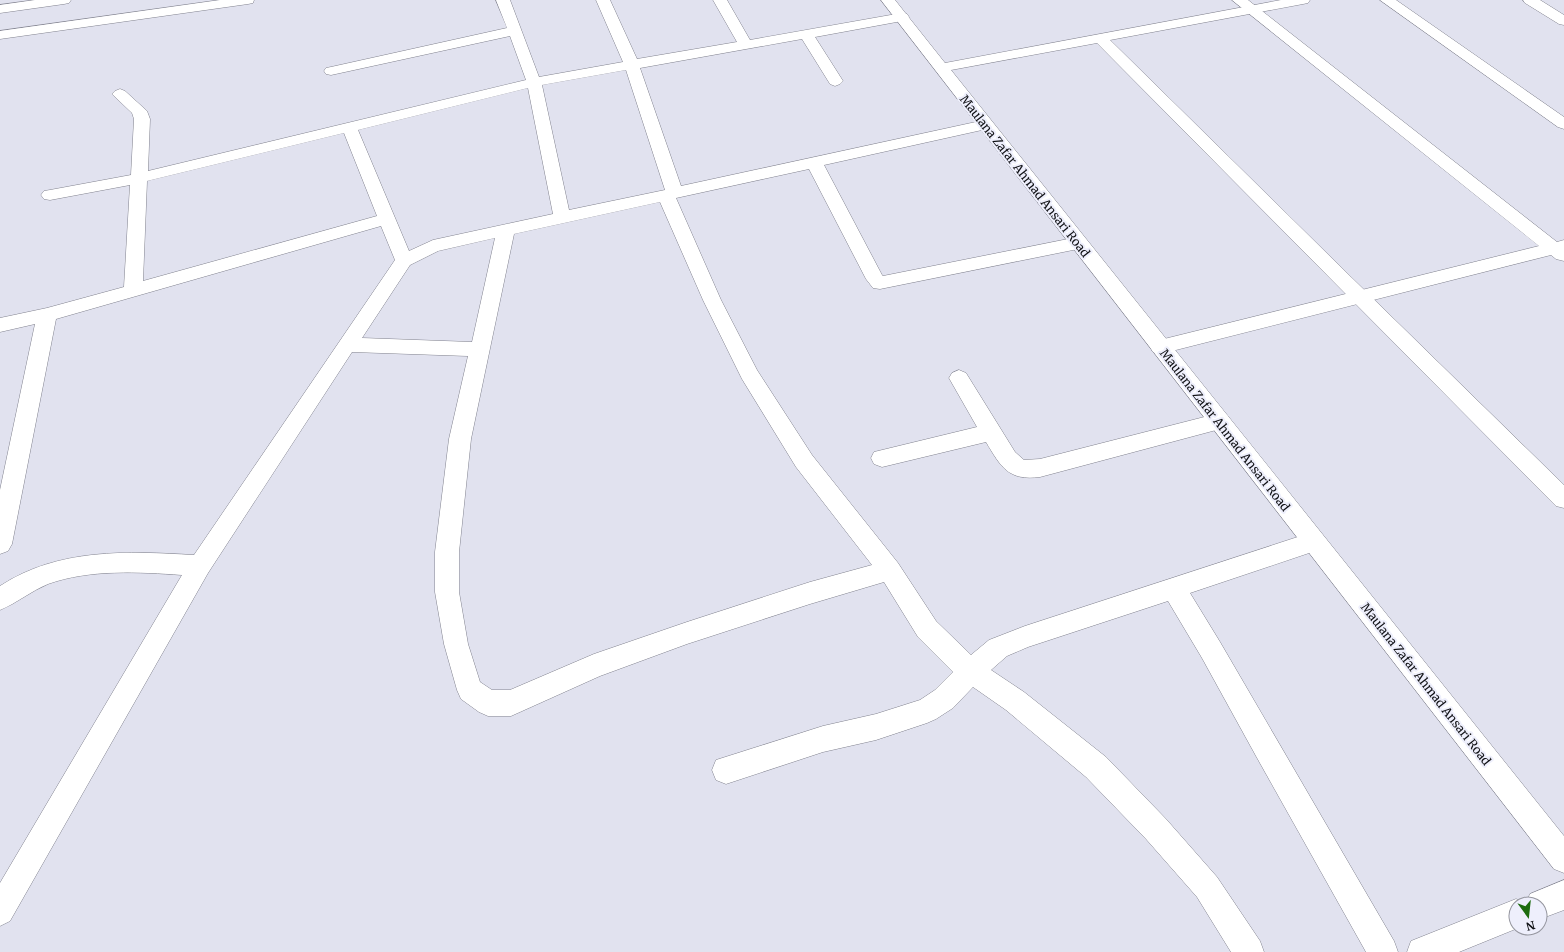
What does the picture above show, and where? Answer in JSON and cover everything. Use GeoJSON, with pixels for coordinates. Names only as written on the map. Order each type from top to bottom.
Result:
{"type":"FeatureCollection","features":[{"type":"Feature","properties":{"kind":"street"},"geometry":{"type":"LineString","coordinates":[[0,9],[64,0]]}},
{"type":"Feature","properties":{"kind":"street"},"geometry":{"type":"LineString","coordinates":[[503,0],[534,82],[562,217]]}},
{"type":"Feature","properties":{"kind":"street"},"geometry":{"type":"LineString","coordinates":[[603,0],[632,64],[670,194],[712,300],[749,374],[804,461],[890,570],[927,629],[948,651],[972,672],[1015,701],[1096,767],[1156,829],[1207,887],[1249,952]]}},
{"type":"Feature","properties":{"kind":"street"},"geometry":{"type":"LineString","coordinates":[[720,0],[746,45]]}},
{"type":"Feature","properties":{"kind":"street","name":"Maulana Zafar Ahmad Ansari Road"},"geometry":{"type":"LineString","coordinates":[[888,0],[1160,347],[1220,421],[1313,542],[1564,859]]}},
{"type":"Feature","properties":{"kind":"street"},"geometry":{"type":"LineString","coordinates":[[940,68],[1100,38],[1246,5],[1303,0]]}},
{"type":"Feature","properties":{"kind":"street"},"geometry":{"type":"LineString","coordinates":[[1387,0],[1564,124]]}},
{"type":"Feature","properties":{"kind":"street"},"geometry":{"type":"LineString","coordinates":[[1530,0],[1564,21]]}},
{"type":"Feature","properties":{"kind":"street"},"geometry":{"type":"LineString","coordinates":[[1246,5],[1560,251]]}},
{"type":"Feature","properties":{"kind":"street"},"geometry":{"type":"LineString","coordinates":[[50,195],[140,178],[534,82],[902,17]]}},
{"type":"Feature","properties":{"kind":"street"},"geometry":{"type":"LineString","coordinates":[[331,71],[514,31]]}},
{"type":"Feature","properties":{"kind":"street"},"geometry":{"type":"LineString","coordinates":[[806,34],[835,81]]}},
{"type":"Feature","properties":{"kind":"street"},"geometry":{"type":"LineString","coordinates":[[1100,38],[1564,499]]}},
{"type":"Feature","properties":{"kind":"street"},"geometry":{"type":"LineString","coordinates":[[120,94],[139,111],[142,119],[133,290]]}},
{"type":"Feature","properties":{"kind":"street"},"geometry":{"type":"LineString","coordinates":[[0,910],[200,566],[404,261],[433,246],[985,125]]}},
{"type":"Feature","properties":{"kind":"street"},"geometry":{"type":"LineString","coordinates":[[349,127],[404,261]]}},
{"type":"Feature","properties":{"kind":"street"},"geometry":{"type":"LineString","coordinates":[[814,162],[875,279],[880,283],[1078,243]]}},
{"type":"Feature","properties":{"kind":"street"},"geometry":{"type":"LineString","coordinates":[[0,325],[47,315],[387,220]]}},
{"type":"Feature","properties":{"kind":"street"},"geometry":{"type":"LineString","coordinates":[[506,230],[460,439],[447,552],[447,592],[456,644],[470,690],[488,704],[511,703],[594,666],[680,635],[810,593],[890,570]]}},
{"type":"Feature","properties":{"kind":"street"},"geometry":{"type":"LineString","coordinates":[[1160,347],[1360,297],[1560,251]]}},
{"type":"Feature","properties":{"kind":"street"},"geometry":{"type":"LineString","coordinates":[[0,544],[47,315]]}},
{"type":"Feature","properties":{"kind":"street"},"geometry":{"type":"LineString","coordinates":[[347,345],[479,349]]}},
{"type":"Feature","properties":{"kind":"street"},"geometry":{"type":"LineString","coordinates":[[958,378],[1011,463],[1016,468],[1028,470],[1220,421]]}},
{"type":"Feature","properties":{"kind":"street"},"geometry":{"type":"LineString","coordinates":[[882,458],[991,432]]}},
{"type":"Feature","properties":{"kind":"street"},"geometry":{"type":"LineString","coordinates":[[726,770],[815,741],[876,727],[927,710],[944,699],[984,659],[998,648],[1025,636],[1313,542]]}},
{"type":"Feature","properties":{"kind":"street"},"geometry":{"type":"LineString","coordinates":[[0,599],[11,590],[38,578],[69,568],[99,564],[150,562],[200,566]]}},
{"type":"Feature","properties":{"kind":"street"},"geometry":{"type":"LineString","coordinates":[[1173,588],[1211,650],[1383,952]]}},
{"type":"Feature","properties":{"kind":"street"},"geometry":{"type":"LineString","coordinates":[[1548,901],[1564,895]]}},
{"type":"Feature","properties":{"kind":"street"},"geometry":{"type":"LineString","coordinates":[[1422,952],[1508,917]]}},
{"type":"Feature","properties":{"kind":"lane"},"geometry":{"type":"LineString","coordinates":[[0,35],[248,0]]}}]}
